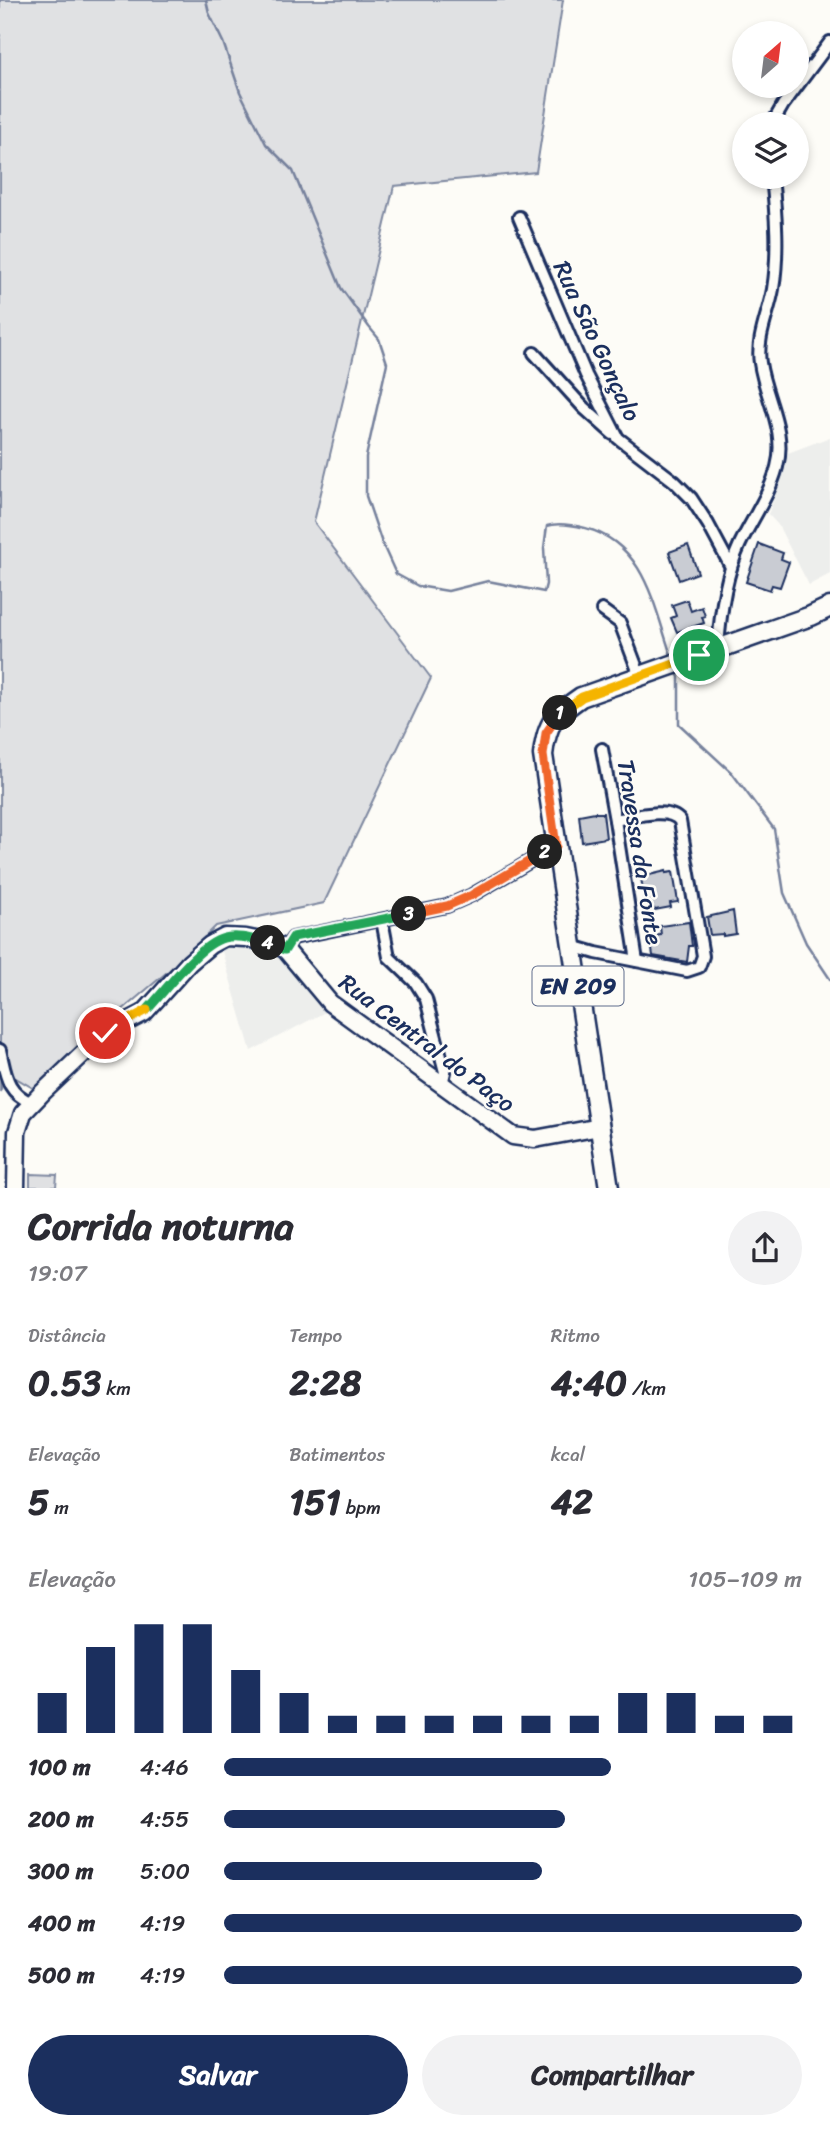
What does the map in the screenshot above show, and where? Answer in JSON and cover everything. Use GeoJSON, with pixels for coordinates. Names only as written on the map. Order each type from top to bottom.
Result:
{"type":"FeatureCollection","features":[{"type":"Feature","properties":{"kind":"main road","name":"EN 209"},"geometry":{"type":"LineString","coordinates":[[609,1188],[543,755],[546,733],[564,709],[582,697],[830,607]]}},
{"type":"Feature","properties":{"kind":"street"},"geometry":{"type":"LineString","coordinates":[[778,112],[830,42]]}},
{"type":"Feature","properties":{"kind":"street"},"geometry":{"type":"LineString","coordinates":[[718,649],[731,567],[769,487],[780,453],[779,430],[760,363],[760,349],[773,290],[777,253],[773,189]]}},
{"type":"Feature","properties":{"kind":"street","name":"Rua São Gonçalo"},"geometry":{"type":"LineString","coordinates":[[519,217],[586,375],[618,438],[674,481],[691,498],[731,567]]}},
{"type":"Feature","properties":{"kind":"street"},"geometry":{"type":"LineString","coordinates":[[534,353],[584,408],[618,438]]}},
{"type":"Feature","properties":{"kind":"street"},"geometry":{"type":"LineString","coordinates":[[602,610],[620,623],[639,676]]}},
{"type":"Feature","properties":{"kind":"street","name":"Travessa da Fonte"},"geometry":{"type":"LineString","coordinates":[[602,749],[637,961]]}},
{"type":"Feature","properties":{"kind":"street"},"geometry":{"type":"LineString","coordinates":[[573,954],[596,953],[687,971],[699,967],[702,956],[680,821],[676,816],[667,813],[615,820]]}},
{"type":"Feature","properties":{"kind":"street"},"geometry":{"type":"LineString","coordinates":[[16,1188],[17,1132],[23,1114],[105,1033],[144,1013],[189,963],[210,945],[225,937],[258,941],[285,950],[293,937],[447,906],[472,895],[556,846]]}},
{"type":"Feature","properties":{"kind":"street"},"geometry":{"type":"LineString","coordinates":[[382,920],[389,957],[416,983],[426,999],[445,1072],[442,1084]]}},
{"type":"Feature","properties":{"kind":"street","name":"Rua Central do Paço"},"geometry":{"type":"LineString","coordinates":[[285,950],[330,1003],[513,1136],[536,1139],[600,1127]]}},
{"type":"Feature","properties":{"kind":"street"},"geometry":{"type":"LineString","coordinates":[[573,954],[596,953]]}},
{"type":"Feature","properties":{"kind":"street"},"geometry":{"type":"LineString","coordinates":[[0,1051],[9,1085],[20,1098],[32,1103]]}},
{"type":"Feature","properties":{"kind":"shaded area"},"geometry":{"type":"Polygon","coordinates":[[[0,0],[563,0],[536,172],[394,186],[314,522],[431,678],[324,903],[216,926],[185,957],[102,1027],[38,1091],[14,1077],[3,1083],[0,1092],[0,0]]]}},
{"type":"Feature","properties":{"kind":"shaded area"},"geometry":{"type":"Polygon","coordinates":[[[830,437],[830,574],[809,585],[778,525],[768,514],[788,453],[830,437]]]}},
{"type":"Feature","properties":{"kind":"shaded area"},"geometry":{"type":"Polygon","coordinates":[[[236,944],[258,947],[278,955],[313,997],[317,996],[329,1010],[251,1051],[221,948],[236,944]]]}},
{"type":"Feature","properties":{"kind":"shaded area"},"geometry":{"type":"Polygon","coordinates":[[[30,1174],[57,1175],[56,1187],[30,1187],[30,1174]]]}},
{"type":"Feature","properties":{"kind":"building"},"geometry":{"type":"Polygon","coordinates":[[[759,544],[783,553],[781,559],[789,562],[780,587],[772,585],[770,590],[746,582],[759,544]]]}},
{"type":"Feature","properties":{"kind":"building"},"geometry":{"type":"Polygon","coordinates":[[[688,545],[698,573],[679,580],[669,552],[688,545]]]}},
{"type":"Feature","properties":{"kind":"building"},"geometry":{"type":"Polygon","coordinates":[[[687,600],[691,611],[702,607],[704,623],[677,632],[671,618],[676,616],[672,605],[687,600]]]}},
{"type":"Feature","properties":{"kind":"building"},"geometry":{"type":"Polygon","coordinates":[[[603,813],[606,838],[582,842],[579,815],[603,813]]]}},
{"type":"Feature","properties":{"kind":"building"},"geometry":{"type":"Polygon","coordinates":[[[673,872],[678,902],[670,903],[671,907],[655,910],[652,906],[645,907],[641,877],[673,872]]]}},
{"type":"Feature","properties":{"kind":"building"},"geometry":{"type":"Polygon","coordinates":[[[733,911],[736,934],[710,935],[707,917],[733,911]]]}},
{"type":"Feature","properties":{"kind":"building"},"geometry":{"type":"Polygon","coordinates":[[[689,922],[692,946],[689,946],[687,962],[653,956],[650,936],[661,935],[660,926],[689,922]]]}},
{"type":"Feature","properties":{"kind":"waterway"},"geometry":{"type":"LineString","coordinates":[[206,0],[240,92],[266,144],[293,171],[341,288],[379,339],[387,363],[366,457],[366,496],[396,574],[418,586],[448,591],[488,581],[544,592],[547,526],[561,524],[585,528],[605,536],[621,547],[634,562],[652,598],[672,658]]}},
{"type":"Feature","properties":{"kind":"waterway"},"geometry":{"type":"LineString","coordinates":[[676,671],[679,677],[679,724],[732,773],[774,829],[784,893],[806,943],[830,979]]}},
{"type":"Feature","properties":{"kind":"route"},"geometry":{"type":"LineString","coordinates":[[105,1033],[144,1013],[189,963],[210,945],[225,937],[271,943],[285,950],[293,937],[447,906],[472,895],[556,846],[543,755],[546,733],[554,720],[564,709],[582,697],[699,655]]}}]}
